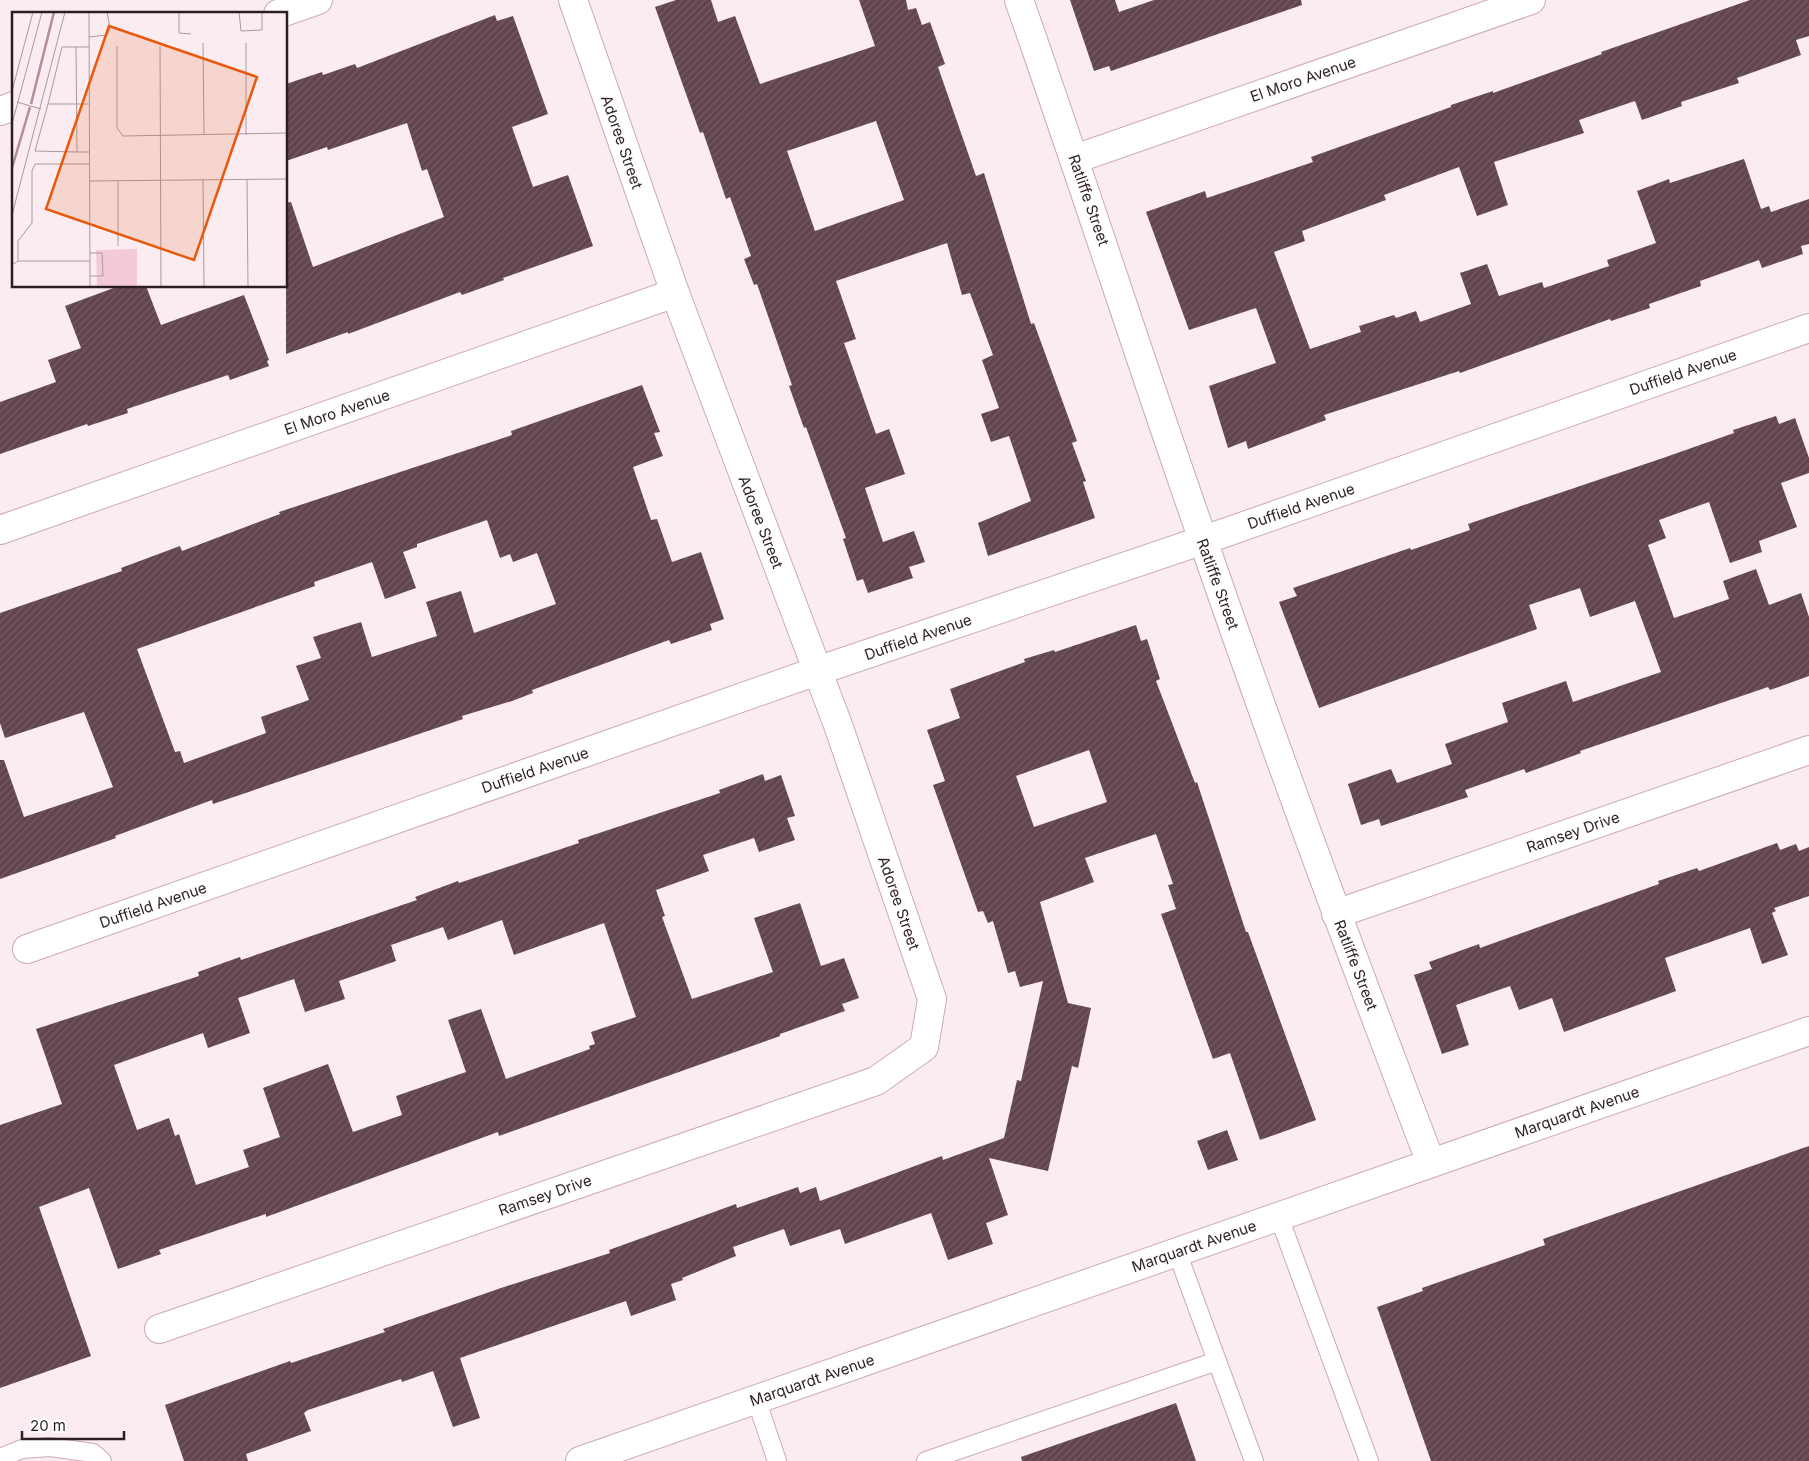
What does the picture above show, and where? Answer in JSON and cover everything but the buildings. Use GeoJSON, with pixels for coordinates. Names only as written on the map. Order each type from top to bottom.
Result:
{"type":"FeatureCollection","features":[{"type":"Feature","properties":{"kind":"street"},"geometry":{"type":"LineString","coordinates":[[284,12],[318,0]]}},
{"type":"Feature","properties":{"kind":"street","name":"Adoree Street"},"geometry":{"type":"LineString","coordinates":[[573,0],[675,293],[817,671],[932,999],[924,1046]]}},
{"type":"Feature","properties":{"kind":"street","name":"Ratliffe Street"},"geometry":{"type":"LineString","coordinates":[[1019,0],[1075,159],[1203,540],[1336,914],[1431,1163]]}},
{"type":"Feature","properties":{"kind":"street","name":"El Moro Avenue"},"geometry":{"type":"LineString","coordinates":[[1075,159],[1531,0]]}},
{"type":"Feature","properties":{"kind":"street"},"geometry":{"type":"LineString","coordinates":[[0,111],[12,107]]}},
{"type":"Feature","properties":{"kind":"street","name":"El Moro Avenue"},"geometry":{"type":"LineString","coordinates":[[0,530],[675,293]]}},
{"type":"Feature","properties":{"kind":"street","name":"Duffield Avenue"},"geometry":{"type":"LineString","coordinates":[[27,949],[817,671],[1203,540],[1809,328]]}},
{"type":"Feature","properties":{"kind":"street","name":"Ramsey Drive"},"geometry":{"type":"LineString","coordinates":[[1336,914],[1809,750]]}},
{"type":"Feature","properties":{"kind":"street","name":"Marquardt Avenue"},"geometry":{"type":"LineString","coordinates":[[580,1461],[1809,1031]]}},
{"type":"Feature","properties":{"kind":"street","name":"Ramsey Drive"},"geometry":{"type":"LineString","coordinates":[[159,1329],[876,1081],[924,1046]]}},
{"type":"Feature","properties":{"kind":"lane"},"geometry":{"type":"LineString","coordinates":[[1280,1216],[1369,1461]]}},
{"type":"Feature","properties":{"kind":"lane"},"geometry":{"type":"LineString","coordinates":[[1177,1252],[1254,1461]]}},
{"type":"Feature","properties":{"kind":"lane"},"geometry":{"type":"LineString","coordinates":[[926,1461],[1217,1361]]}},
{"type":"Feature","properties":{"kind":"lane"},"geometry":{"type":"LineString","coordinates":[[756,1400],[777,1461]]}},
{"type":"Feature","properties":{"kind":"lane"},"geometry":{"type":"LineString","coordinates":[[0,1458],[22,1449],[50,1447],[93,1453],[102,1461]]}}]}
